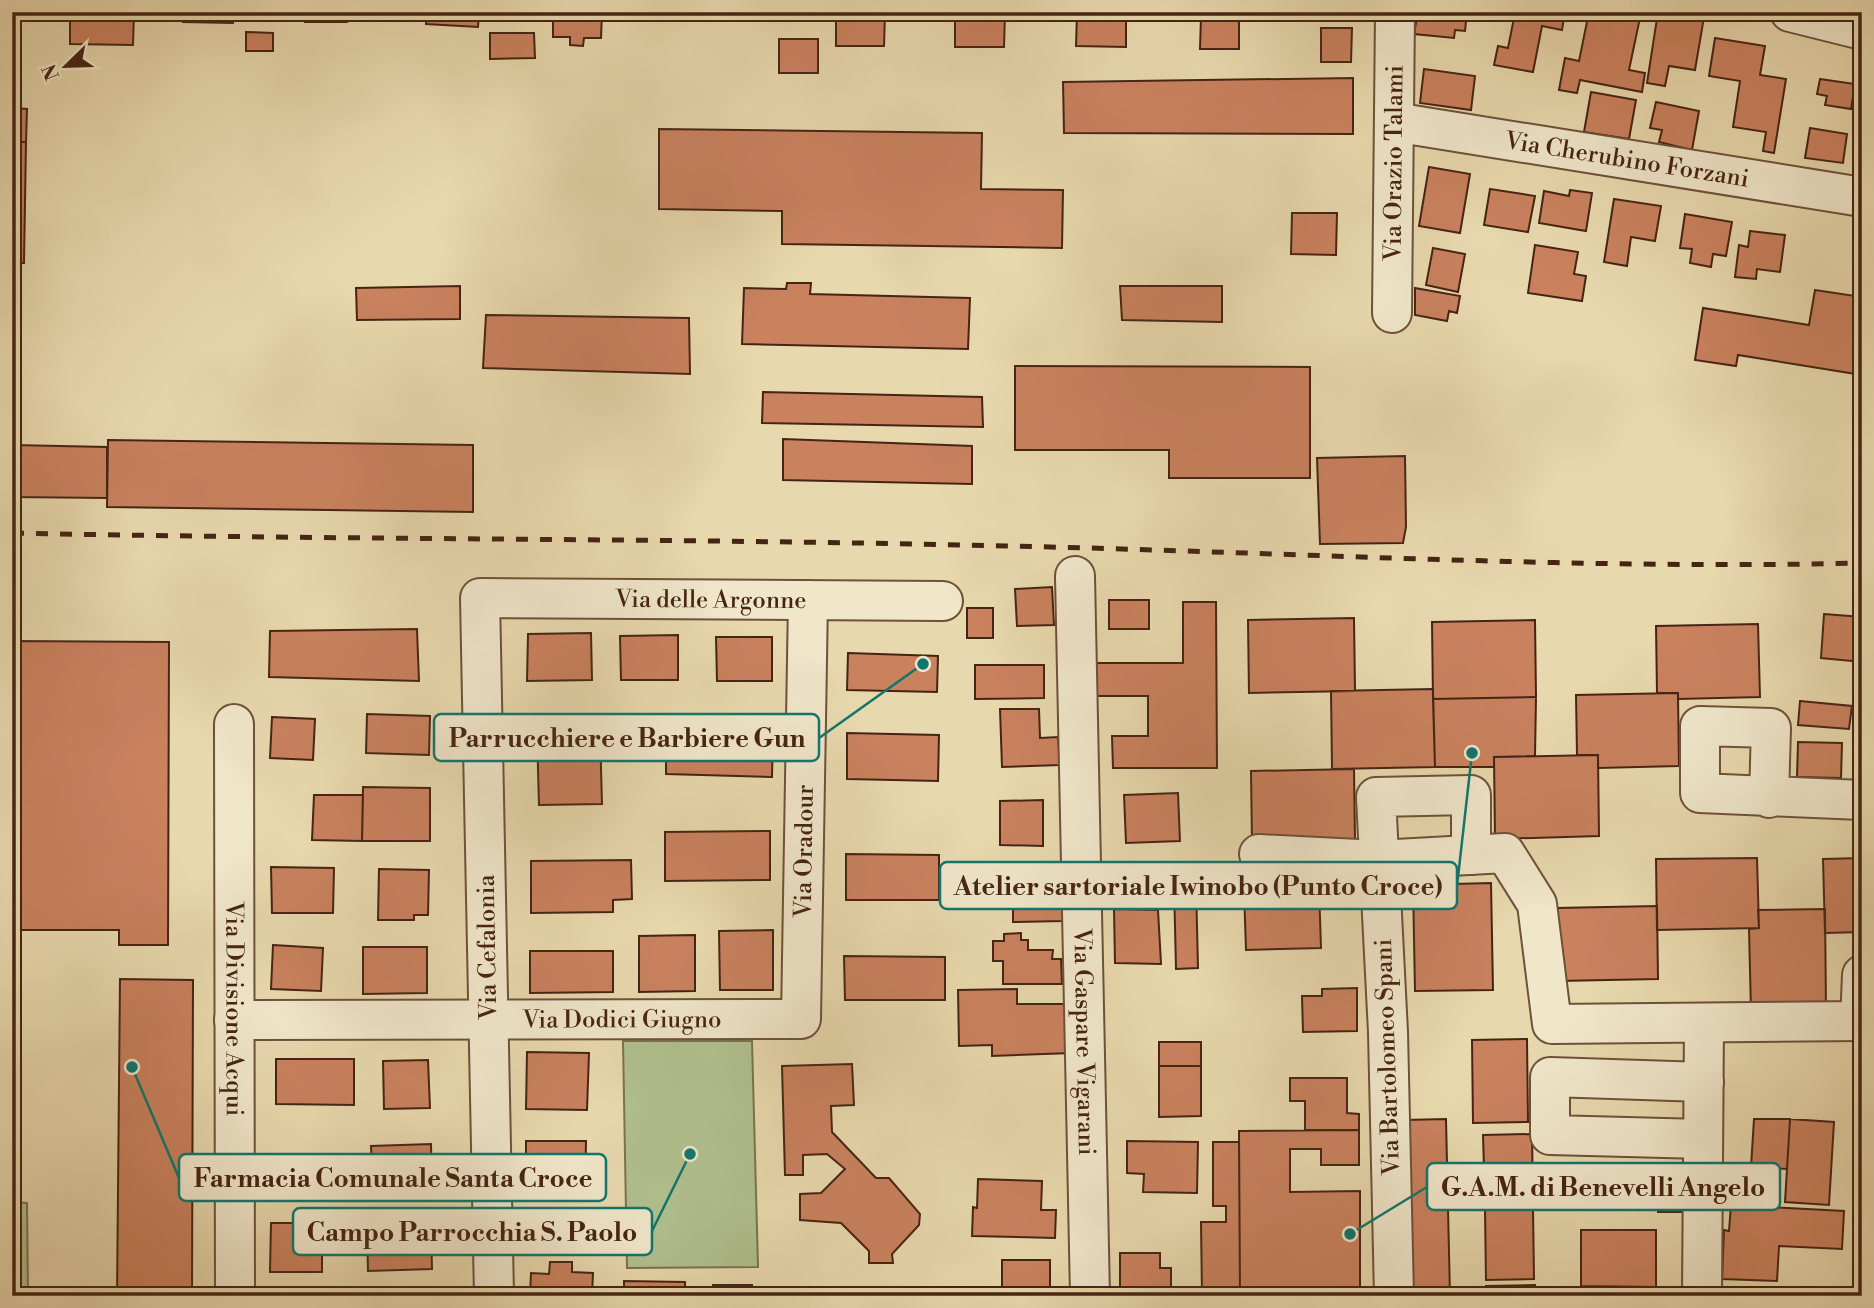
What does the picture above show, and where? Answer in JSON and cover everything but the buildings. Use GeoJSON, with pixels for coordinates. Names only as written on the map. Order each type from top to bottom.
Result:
{"type":"FeatureCollection","features":[{"type":"Feature","properties":{"kind":"street","name":"Via Orazio Talami"},"geometry":{"type":"LineString","coordinates":[[1392,313],[1395,12]]}},
{"type":"Feature","properties":{"kind":"street"},"geometry":{"type":"LineString","coordinates":[[1790,12],[1862,30]]}},
{"type":"Feature","properties":{"kind":"street","name":"Via Cherubino Forzani"},"geometry":{"type":"LineString","coordinates":[[1394,122],[1862,197]]}},
{"type":"Feature","properties":{"kind":"street","name":"Via Gaspare Vigarani"},"geometry":{"type":"LineString","coordinates":[[1074,576],[1090,1296]]}},
{"type":"Feature","properties":{"kind":"street","name":"Via delle Argonne"},"geometry":{"type":"LineString","coordinates":[[480,598],[943,601]]}},
{"type":"Feature","properties":{"kind":"street","name":"Via Cefalonia"},"geometry":{"type":"LineString","coordinates":[[480,598],[494,1296]]}},
{"type":"Feature","properties":{"kind":"street","name":"Via Oradour"},"geometry":{"type":"LineString","coordinates":[[801,1019],[808,600]]}},
{"type":"Feature","properties":{"kind":"street","name":"Via Divisione Acqui"},"geometry":{"type":"LineString","coordinates":[[234,724],[234,1296]]}},
{"type":"Feature","properties":{"kind":"street","name":"Via Bartolomeo Spani"},"geometry":{"type":"LineString","coordinates":[[1394,1296],[1388,1032],[1377,860],[1376,797],[1471,795],[1488,854]]}},
{"type":"Feature","properties":{"kind":"street"},"geometry":{"type":"LineString","coordinates":[[1769,798],[1862,800]]}},
{"type":"Feature","properties":{"kind":"street"},"geometry":{"type":"LineString","coordinates":[[1259,854],[1377,860],[1488,854],[1537,904],[1552,1024],[1550,1135],[1703,1139]]}},
{"type":"Feature","properties":{"kind":"street"},"geometry":{"type":"LineString","coordinates":[[1552,1024],[1860,1021],[1862,975]]}},
{"type":"Feature","properties":{"kind":"street","name":"Via Dodici Giugno"},"geometry":{"type":"LineString","coordinates":[[234,1020],[801,1019]]}},
{"type":"Feature","properties":{"kind":"street"},"geometry":{"type":"LineString","coordinates":[[1702,1296],[1704,1023]]}},
{"type":"Feature","properties":{"kind":"street"},"geometry":{"type":"LineString","coordinates":[[1550,1077],[1704,1082]]}},
{"type":"Feature","properties":{"kind":"green space"},"geometry":{"type":"Polygon","coordinates":[[[623,1041],[752,1041],[758,1267],[627,1268],[623,1041]]]}},
{"type":"Feature","properties":{"kind":"green space"},"geometry":{"type":"Polygon","coordinates":[[[12,1202],[27,1203],[28,1296],[12,1296],[12,1202]]]}},
{"type":"Feature","properties":{"kind":"railway"},"geometry":{"type":"LineString","coordinates":[[12,533],[883,543],[1648,564],[1862,563]]}},
{"type":"Feature","properties":{"kind":"place","name":"Parrucchiere e Barbiere Gun"},"geometry":{"type":"Point","coordinates":[923,664]}},
{"type":"Feature","properties":{"kind":"place","name":"Atelier sartoriale Iwinobo (Punto Croce)"},"geometry":{"type":"Point","coordinates":[1472,753]}},
{"type":"Feature","properties":{"kind":"place","name":"Farmacia Comunale Santa Croce"},"geometry":{"type":"Point","coordinates":[132,1067]}},
{"type":"Feature","properties":{"kind":"place","name":"Campo Parrocchia S. Paolo"},"geometry":{"type":"Point","coordinates":[690,1154]}},
{"type":"Feature","properties":{"kind":"place","name":"G.A.M. di Benevelli Angelo"},"geometry":{"type":"Point","coordinates":[1350,1234]}}]}
